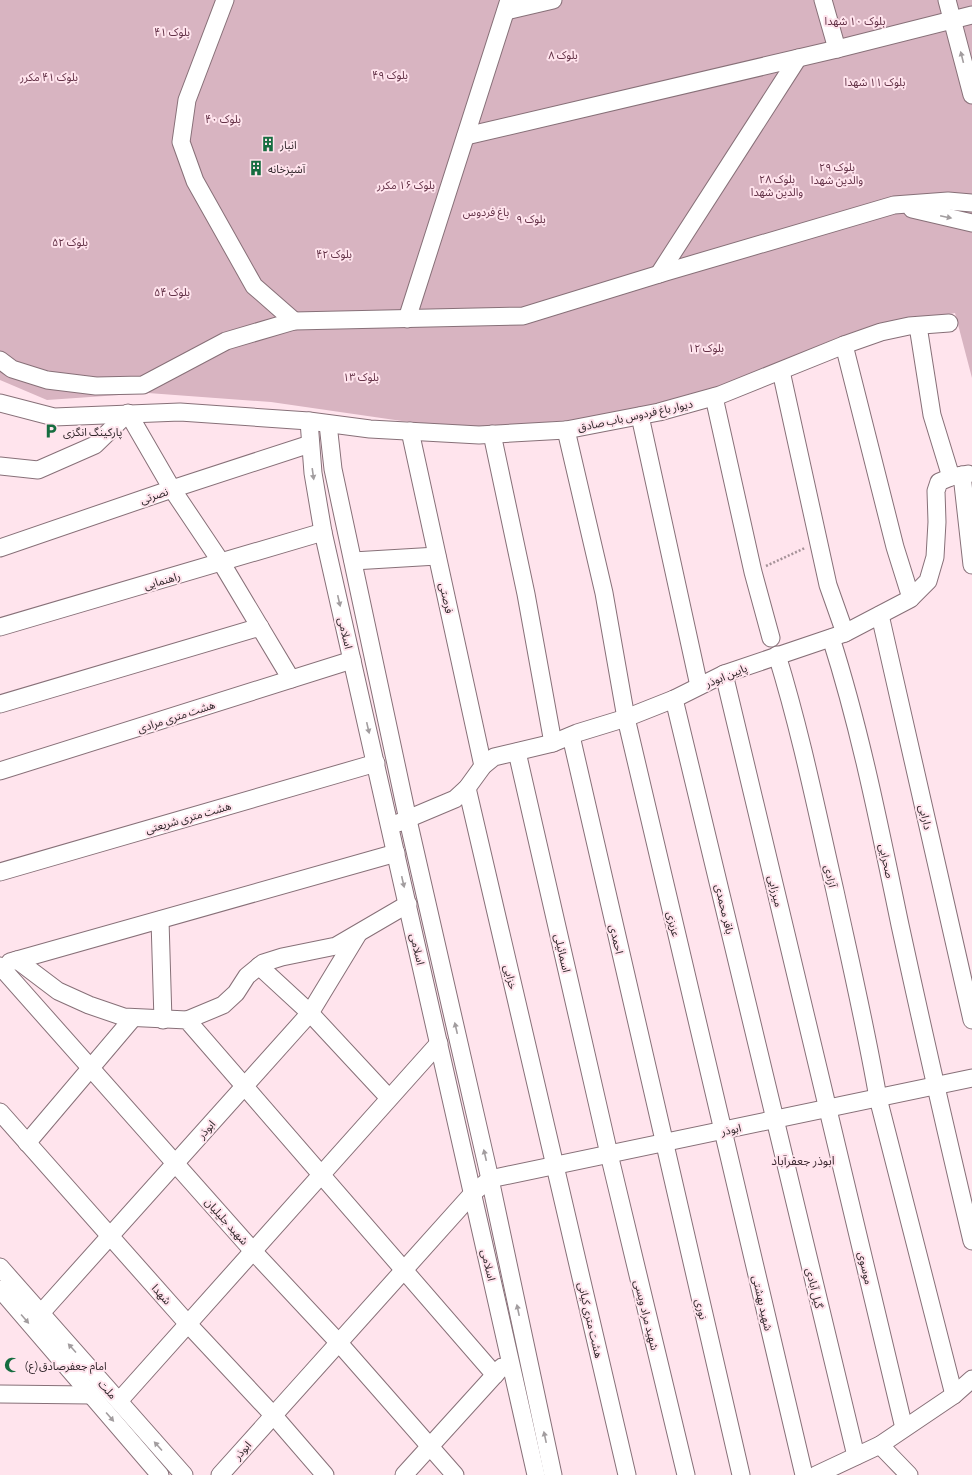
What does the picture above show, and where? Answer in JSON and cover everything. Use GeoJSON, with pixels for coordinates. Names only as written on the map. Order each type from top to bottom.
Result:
{"type":"FeatureCollection","features":[{"type":"Feature","properties":{"kind":"street"},"geometry":{"type":"LineString","coordinates":[[225,0],[188,100],[181,142],[195,181],[254,286],[294,321]]}},
{"type":"Feature","properties":{"kind":"street"},"geometry":{"type":"LineString","coordinates":[[407,319],[507,6],[553,0]]}},
{"type":"Feature","properties":{"kind":"street"},"geometry":{"type":"LineString","coordinates":[[823,0],[837,49]]}},
{"type":"Feature","properties":{"kind":"street"},"geometry":{"type":"LineString","coordinates":[[947,0],[972,95]]}},
{"type":"Feature","properties":{"kind":"street"},"geometry":{"type":"LineString","coordinates":[[466,136],[837,49],[972,15]]}},
{"type":"Feature","properties":{"kind":"street"},"geometry":{"type":"LineString","coordinates":[[659,274],[798,58]]}},
{"type":"Feature","properties":{"kind":"street"},"geometry":{"type":"LineString","coordinates":[[0,360],[12,369],[47,380],[96,386],[143,385],[226,341],[294,321],[523,316],[659,274],[894,206],[948,202],[972,203]]}},
{"type":"Feature","properties":{"kind":"street"},"geometry":{"type":"LineString","coordinates":[[894,206],[972,223]]}},
{"type":"Feature","properties":{"kind":"street","name":"دیوار باغ فردوس باب صادق"},"geometry":{"type":"LineString","coordinates":[[0,403],[54,418],[128,413],[180,412],[309,421],[370,429],[410,431],[492,434],[566,430],[640,416],[714,397],[781,372],[844,345],[881,332],[949,323]]}},
{"type":"Feature","properties":{"kind":"street"},"geometry":{"type":"LineString","coordinates":[[918,326],[932,415],[960,476],[972,565]]}},
{"type":"Feature","properties":{"kind":"street"},"geometry":{"type":"LineString","coordinates":[[844,345],[895,546],[911,598]]}},
{"type":"Feature","properties":{"kind":"street","name":"صحرایی"},"geometry":{"type":"LineString","coordinates":[[781,372],[828,585],[845,682],[870,782],[935,1086],[972,1241]]}},
{"type":"Feature","properties":{"kind":"street"},"geometry":{"type":"LineString","coordinates":[[714,397],[753,572],[771,638]]}},
{"type":"Feature","properties":{"kind":"street"},"geometry":{"type":"LineString","coordinates":[[0,466],[38,470],[95,445],[128,413],[172,489],[221,562],[291,679]]}},
{"type":"Feature","properties":{"kind":"street"},"geometry":{"type":"LineString","coordinates":[[640,416],[699,686]]}},
{"type":"Feature","properties":{"kind":"street","name":"اسلامی"},"geometry":{"type":"LineString","coordinates":[[309,421],[313,473],[323,532],[440,1043],[536,1475]]}},
{"type":"Feature","properties":{"kind":"street","name":"اسلامی"},"geometry":{"type":"LineString","coordinates":[[328,424],[333,469],[408,820],[490,1179],[553,1475]]}},
{"type":"Feature","properties":{"kind":"street","name":"عزیزی"},"geometry":{"type":"LineString","coordinates":[[566,430],[604,593],[626,718],[723,1130]]}},
{"type":"Feature","properties":{"kind":"street","name":"فرصتی"},"geometry":{"type":"LineString","coordinates":[[410,431],[483,766]]}},
{"type":"Feature","properties":{"kind":"street"},"geometry":{"type":"LineString","coordinates":[[492,434],[526,594],[553,743]]}},
{"type":"Feature","properties":{"kind":"street","name":"نصرتی"},"geometry":{"type":"LineString","coordinates":[[0,548],[172,489],[310,444]]}},
{"type":"Feature","properties":{"kind":"street","name":"پایین ابوذر"},"geometry":{"type":"LineString","coordinates":[[390,825],[408,820],[455,798],[467,788],[483,766],[494,757],[553,743],[626,718],[674,699],[724,674],[777,655],[838,636],[911,598],[928,580],[935,557],[938,522],[936,491],[939,482],[960,476]]}},
{"type":"Feature","properties":{"kind":"street","name":"راهنمایی"},"geometry":{"type":"LineString","coordinates":[[0,627],[323,532]]}},
{"type":"Feature","properties":{"kind":"street"},"geometry":{"type":"LineString","coordinates":[[353,560],[437,556]]}},
{"type":"Feature","properties":{"kind":"street","name":"دارابی"},"geometry":{"type":"LineString","coordinates":[[880,615],[972,1020]]}},
{"type":"Feature","properties":{"kind":"street"},"geometry":{"type":"LineString","coordinates":[[0,704],[260,627]]}},
{"type":"Feature","properties":{"kind":"street","name":"آزادی"},"geometry":{"type":"LineString","coordinates":[[777,655],[795,714],[815,799],[869,1049],[878,1098],[954,1395]]}},
{"type":"Feature","properties":{"kind":"street","name":"هشت متری مرادی"},"geometry":{"type":"LineString","coordinates":[[0,771],[352,660]]}},
{"type":"Feature","properties":{"kind":"street","name":"میرزایی"},"geometry":{"type":"LineString","coordinates":[[724,674],[828,1108]]}},
{"type":"Feature","properties":{"kind":"street","name":"باقر محمدی"},"geometry":{"type":"LineString","coordinates":[[674,699],[775,1120]]}},
{"type":"Feature","properties":{"kind":"street","name":"احمدی"},"geometry":{"type":"LineString","coordinates":[[571,736],[664,1143]]}},
{"type":"Feature","properties":{"kind":"street","name":"اسمائیلی"},"geometry":{"type":"LineString","coordinates":[[517,752],[609,1154]]}},
{"type":"Feature","properties":{"kind":"street","name":"هشت متری شریعتی"},"geometry":{"type":"LineString","coordinates":[[0,872],[376,763]]}},
{"type":"Feature","properties":{"kind":"street","name":"خزایی"},"geometry":{"type":"LineString","coordinates":[[467,788],[555,1166]]}},
{"type":"Feature","properties":{"kind":"street"},"geometry":{"type":"LineString","coordinates":[[0,966],[396,853]]}},
{"type":"Feature","properties":{"kind":"street"},"geometry":{"type":"LineString","coordinates":[[17,960],[58,990],[88,1004],[124,1017],[187,1020],[223,1005],[236,993],[247,976],[259,966],[282,957],[336,946],[408,904]]}},
{"type":"Feature","properties":{"kind":"street"},"geometry":{"type":"LineString","coordinates":[[160,920],[163,1020]]}},
{"type":"Feature","properties":{"kind":"street","name":"ابوذر"},"geometry":{"type":"LineString","coordinates":[[41,1313],[310,1013],[358,934]]}},
{"type":"Feature","properties":{"kind":"street","name":"شهید جلیلیان"},"geometry":{"type":"LineString","coordinates":[[0,966],[253,1251],[339,1343],[455,1475]]}},
{"type":"Feature","properties":{"kind":"street"},"geometry":{"type":"LineString","coordinates":[[259,966],[310,1013],[389,1098]]}},
{"type":"Feature","properties":{"kind":"street"},"geometry":{"type":"LineString","coordinates":[[27,1143],[91,1069],[132,1018]]}},
{"type":"Feature","properties":{"kind":"street"},"geometry":{"type":"LineString","coordinates":[[187,1020],[320,1176],[405,1270],[495,1375]]}},
{"type":"Feature","properties":{"kind":"street"},"geometry":{"type":"LineString","coordinates":[[119,1401],[389,1098],[440,1043]]}},
{"type":"Feature","properties":{"kind":"street","name":"ابوذر"},"geometry":{"type":"LineString","coordinates":[[220,1475],[473,1194],[490,1179],[972,1078]]}},
{"type":"Feature","properties":{"kind":"street","name":"موسوی"},"geometry":{"type":"LineString","coordinates":[[828,1108],[904,1428]]}},
{"type":"Feature","properties":{"kind":"street","name":"شهدا"},"geometry":{"type":"LineString","coordinates":[[0,1112],[188,1324],[274,1416],[325,1475]]}},
{"type":"Feature","properties":{"kind":"street","name":"گیل آبادی"},"geometry":{"type":"LineString","coordinates":[[775,1120],[856,1456]]}},
{"type":"Feature","properties":{"kind":"street","name":"شهید بهشتی"},"geometry":{"type":"LineString","coordinates":[[723,1130],[804,1475]]}},
{"type":"Feature","properties":{"kind":"street","name":"نوری"},"geometry":{"type":"LineString","coordinates":[[664,1143],[741,1475]]}},
{"type":"Feature","properties":{"kind":"street","name":"شهید مراد ویسی"},"geometry":{"type":"LineString","coordinates":[[609,1154],[686,1475]]}},
{"type":"Feature","properties":{"kind":"street","name":"هشت متری کیانی"},"geometry":{"type":"LineString","coordinates":[[555,1166],[627,1475]]}},
{"type":"Feature","properties":{"kind":"street","name":"ملت"},"geometry":{"type":"LineString","coordinates":[[0,1267],[184,1475]]}},
{"type":"Feature","properties":{"kind":"street","name":"ملت"},"geometry":{"type":"LineString","coordinates":[[0,1289],[160,1475]]}},
{"type":"Feature","properties":{"kind":"street"},"geometry":{"type":"LineString","coordinates":[[404,1475],[510,1358]]}},
{"type":"Feature","properties":{"kind":"street"},"geometry":{"type":"LineString","coordinates":[[816,1475],[880,1445],[954,1395],[972,1379]]}},
{"type":"Feature","properties":{"kind":"street"},"geometry":{"type":"LineString","coordinates":[[0,1394],[91,1395]]}},
{"type":"Feature","properties":{"kind":"street"},"geometry":{"type":"LineString","coordinates":[[880,1445],[909,1475]]}},
{"type":"Feature","properties":{"kind":"path"},"geometry":{"type":"LineString","coordinates":[[753,572],[818,542]]}},
{"type":"Feature","properties":{"kind":"green space","name":"باغ فردوس"},"geometry":{"type":"Polygon","coordinates":[[[0,0],[972,0],[972,378],[955,313],[839,337],[698,396],[580,419],[497,427],[464,427],[402,421],[271,402],[148,393],[47,400],[0,380],[0,0]]]}},
{"type":"Feature","properties":{"kind":"place","name":"انبار"},"geometry":{"type":"Point","coordinates":[268,144]}},
{"type":"Feature","properties":{"kind":"place","name":"آشپزخانه"},"geometry":{"type":"Point","coordinates":[256,168]}},
{"type":"Feature","properties":{"kind":"place","name":"پارکینگ انگزی"},"geometry":{"type":"Point","coordinates":[51,431]}},
{"type":"Feature","properties":{"kind":"place","name":"امام جعفرصادق(ع)"},"geometry":{"type":"Point","coordinates":[12,1365]}},
{"type":"Feature","properties":{"kind":"district","name":"ابوذر جعفرآباد"},"geometry":{"type":"Point","coordinates":[803,1160]}},
{"type":"Feature","properties":{"kind":"park label","name":"بلوک ۱۰ شهدا"},"geometry":{"type":"Point","coordinates":[855,20]}},
{"type":"Feature","properties":{"kind":"park label","name":"بلوک ۴۱"},"geometry":{"type":"Point","coordinates":[172,31]}},
{"type":"Feature","properties":{"kind":"park label","name":"بلوک ۸"},"geometry":{"type":"Point","coordinates":[563,54]}},
{"type":"Feature","properties":{"kind":"park label","name":"بلوک ۴۹"},"geometry":{"type":"Point","coordinates":[390,74]}},
{"type":"Feature","properties":{"kind":"park label","name":"بلوک ۴۱ مکرر"},"geometry":{"type":"Point","coordinates":[49,76]}},
{"type":"Feature","properties":{"kind":"park label","name":"بلوک ۱۱ شهدا"},"geometry":{"type":"Point","coordinates":[875,81]}},
{"type":"Feature","properties":{"kind":"park label","name":"بلوک ۴۰"},"geometry":{"type":"Point","coordinates":[223,118]}},
{"type":"Feature","properties":{"kind":"park label","name":"بلوک ۲۹ والدین شهدا"},"geometry":{"type":"Point","coordinates":[837,172]}},
{"type":"Feature","properties":{"kind":"park label","name":"بلوک ۱۶ مکرر"},"geometry":{"type":"Point","coordinates":[406,184]}},
{"type":"Feature","properties":{"kind":"park label","name":"بلوک ۲۸ والدین شهدا"},"geometry":{"type":"Point","coordinates":[777,184]}},
{"type":"Feature","properties":{"kind":"park label","name":"بلوک ۹"},"geometry":{"type":"Point","coordinates":[531,218]}},
{"type":"Feature","properties":{"kind":"park label","name":"بلوک ۵۲"},"geometry":{"type":"Point","coordinates":[70,241]}},
{"type":"Feature","properties":{"kind":"park label","name":"بلوک ۴۲"},"geometry":{"type":"Point","coordinates":[334,253]}},
{"type":"Feature","properties":{"kind":"park label","name":"بلوک ۵۴"},"geometry":{"type":"Point","coordinates":[172,291]}},
{"type":"Feature","properties":{"kind":"park label","name":"بلوک ۱۲"},"geometry":{"type":"Point","coordinates":[706,347]}},
{"type":"Feature","properties":{"kind":"park label","name":"بلوک ۱۳"},"geometry":{"type":"Point","coordinates":[361,376]}}]}
